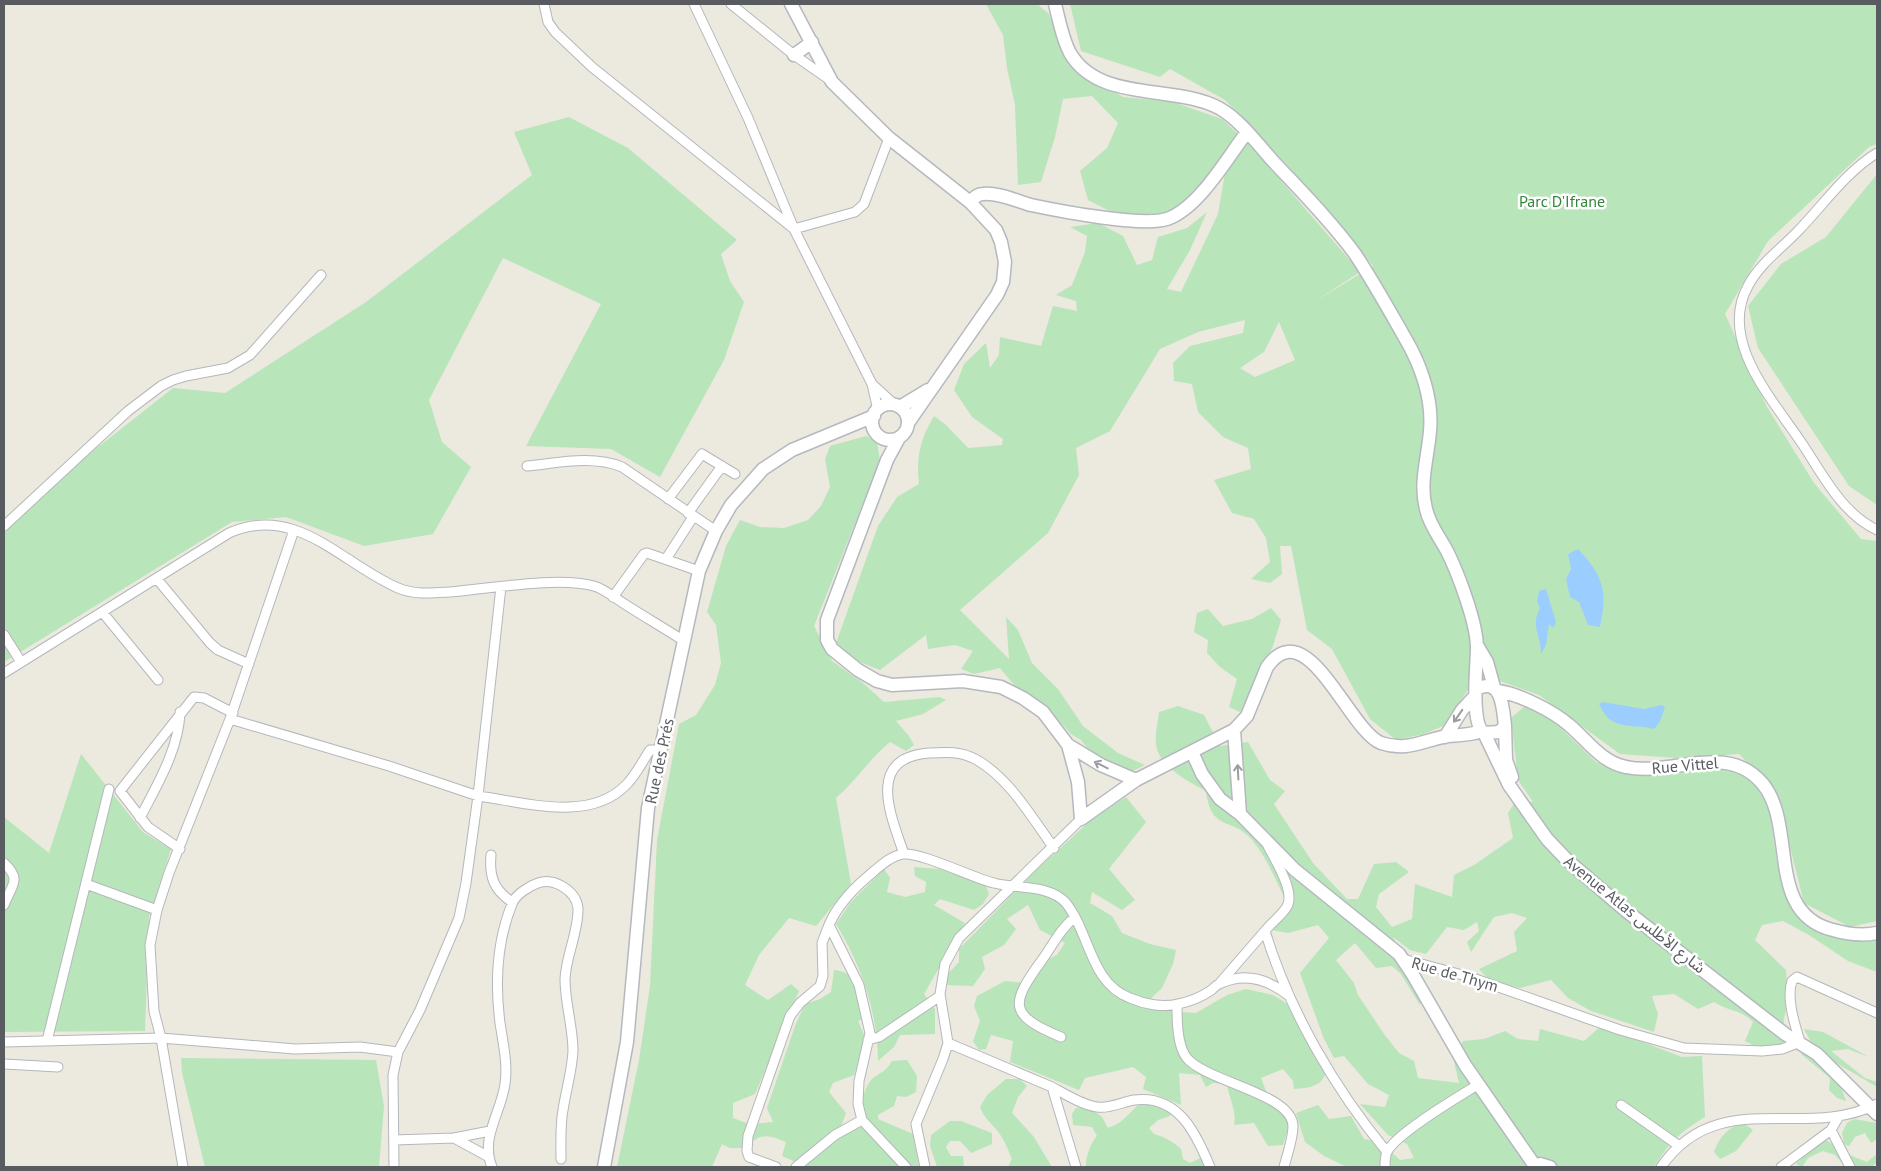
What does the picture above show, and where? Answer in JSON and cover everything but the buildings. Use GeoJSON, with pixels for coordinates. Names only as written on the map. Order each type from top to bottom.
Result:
{"type":"FeatureCollection","features":[{"type":"Feature","properties":{"kind":"street"},"geometry":{"type":"LineString","coordinates":[[544,4],[548,22],[555,32],[585,62],[794,229]]}},
{"type":"Feature","properties":{"kind":"street"},"geometry":{"type":"LineString","coordinates":[[694,4],[748,118],[794,229],[872,384],[878,434],[887,460]]}},
{"type":"Feature","properties":{"kind":"street"},"geometry":{"type":"LineString","coordinates":[[731,4],[794,55],[832,82],[889,138],[970,202],[987,219],[1002,242],[1005,262],[1003,282],[997,295],[908,423],[904,434],[893,440],[878,434]]}},
{"type":"Feature","properties":{"kind":"street"},"geometry":{"type":"LineString","coordinates":[[791,4],[832,82]]}},
{"type":"Feature","properties":{"kind":"street"},"geometry":{"type":"LineString","coordinates":[[1055,4],[1068,49],[1081,66],[1100,79],[1124,87],[1179,95],[1209,104],[1228,114],[1247,132],[1354,254],[1418,363],[1427,390],[1431,429],[1424,477],[1424,504],[1426,513],[1459,579],[1477,646]]}},
{"type":"Feature","properties":{"kind":"street"},"geometry":{"type":"LineString","coordinates":[[794,55],[812,42]]}},
{"type":"Feature","properties":{"kind":"street"},"geometry":{"type":"LineString","coordinates":[[970,202],[978,195],[989,194],[1037,206],[1149,223],[1168,219],[1185,210],[1199,196],[1247,132]]}},
{"type":"Feature","properties":{"kind":"street"},"geometry":{"type":"LineString","coordinates":[[794,229],[855,212],[864,204],[889,138]]}},
{"type":"Feature","properties":{"kind":"street"},"geometry":{"type":"LineString","coordinates":[[1877,153],[1843,183],[1754,276],[1740,303],[1738,324],[1743,346],[1754,370],[1784,418],[1842,502],[1863,522],[1877,530]]}},
{"type":"Feature","properties":{"kind":"street"},"geometry":{"type":"LineString","coordinates":[[4,526],[128,410],[161,386],[180,378],[228,368],[245,359],[320,275]]}},
{"type":"Feature","properties":{"kind":"street"},"geometry":{"type":"LineString","coordinates":[[872,384],[905,412],[908,423]]}},
{"type":"Feature","properties":{"kind":"street"},"geometry":{"type":"LineString","coordinates":[[876,413],[888,404],[897,406],[932,388]]}},
{"type":"Feature","properties":{"kind":"street","name":"Rue des Prés"},"geometry":{"type":"LineString","coordinates":[[604,1167],[626,1051],[648,808],[699,571],[716,532],[731,505],[764,468],[792,450],[826,435],[848,429],[876,413]]}},
{"type":"Feature","properties":{"kind":"street","name":"Rue des Prés"},"geometry":{"type":"LineString","coordinates":[[848,429],[878,434]]}},
{"type":"Feature","properties":{"kind":"street"},"geometry":{"type":"LineString","coordinates":[[899,438],[887,460],[827,620],[827,640],[832,649],[858,670],[892,685],[963,681],[1001,687],[1023,698],[1043,712],[1068,745],[1101,765],[1136,780]]}},
{"type":"Feature","properties":{"kind":"street"},"geometry":{"type":"LineString","coordinates":[[668,499],[702,454],[735,474]]}},
{"type":"Feature","properties":{"kind":"street"},"geometry":{"type":"LineString","coordinates":[[527,466],[592,460],[614,463],[716,532]]}},
{"type":"Feature","properties":{"kind":"street"},"geometry":{"type":"LineString","coordinates":[[666,559],[690,515],[722,466]]}},
{"type":"Feature","properties":{"kind":"street"},"geometry":{"type":"LineString","coordinates":[[4,673],[229,533],[245,526],[259,525],[294,530],[322,541],[382,579],[408,591],[424,593],[576,584],[594,586],[684,641]]}},
{"type":"Feature","properties":{"kind":"street"},"geometry":{"type":"LineString","coordinates":[[184,1167],[161,1038],[154,1011],[150,945],[157,910],[232,716],[294,530]]}},
{"type":"Feature","properties":{"kind":"street"},"geometry":{"type":"LineString","coordinates":[[614,597],[644,554],[647,553],[699,571]]}},
{"type":"Feature","properties":{"kind":"street"},"geometry":{"type":"LineString","coordinates":[[157,579],[210,643],[218,650],[249,664]]}},
{"type":"Feature","properties":{"kind":"street"},"geometry":{"type":"LineString","coordinates":[[394,1167],[393,1075],[398,1052],[423,1003],[459,918],[466,883],[478,796],[501,587]]}},
{"type":"Feature","properties":{"kind":"street"},"geometry":{"type":"LineString","coordinates":[[103,613],[158,680]]}},
{"type":"Feature","properties":{"kind":"street"},"geometry":{"type":"LineString","coordinates":[[4,635],[21,662]]}},
{"type":"Feature","properties":{"kind":"street","name":"Avenue Atlas شارع الأطلس"},"geometry":{"type":"LineString","coordinates":[[1477,646],[1487,662],[1504,720],[1506,760],[1509,772],[1534,813],[1559,846],[1596,879],[1787,1030],[1875,1109]]}},
{"type":"Feature","properties":{"kind":"street","name":"Avenue Atlas شارع الأطلس"},"geometry":{"type":"LineString","coordinates":[[1477,646],[1477,719],[1509,784],[1547,839],[1567,860],[1625,910],[1785,1034],[1800,1042]]}},
{"type":"Feature","properties":{"kind":"street"},"geometry":{"type":"LineString","coordinates":[[925,1167],[916,1124],[944,1059],[948,1044],[940,996],[945,964],[959,938],[1082,820],[1136,780],[1234,730],[1247,716],[1258,685],[1271,660],[1282,654],[1296,653],[1306,657],[1320,670],[1363,730],[1379,742],[1403,747],[1445,737],[1499,732],[1504,720],[1523,700]]}},
{"type":"Feature","properties":{"kind":"street"},"geometry":{"type":"LineString","coordinates":[[1445,737],[1462,710],[1476,693],[1485,686],[1496,689]]}},
{"type":"Feature","properties":{"kind":"street","name":"Rue Vittel"},"geometry":{"type":"LineString","coordinates":[[1496,689],[1551,711],[1616,765],[1634,768],[1658,768],[1714,761],[1729,762],[1748,771],[1762,783],[1774,803],[1788,882],[1800,911],[1823,928],[1846,934],[1877,932]]}},
{"type":"Feature","properties":{"kind":"street"},"geometry":{"type":"LineString","coordinates":[[180,849],[148,827],[120,790],[189,701],[198,697],[232,716],[478,796],[553,806],[584,807],[598,803],[624,787],[650,750],[662,750]]}},
{"type":"Feature","properties":{"kind":"street"},"geometry":{"type":"LineString","coordinates":[[140,818],[161,777],[173,746],[179,728],[180,712]]}},
{"type":"Feature","properties":{"kind":"street"},"geometry":{"type":"LineString","coordinates":[[1234,730],[1240,814]]}},
{"type":"Feature","properties":{"kind":"street"},"geometry":{"type":"LineString","coordinates":[[1068,745],[1078,782],[1082,820]]}},
{"type":"Feature","properties":{"kind":"street"},"geometry":{"type":"LineString","coordinates":[[904,854],[887,804],[886,792],[893,770],[910,756],[945,752],[955,752],[977,760],[998,777],[1054,848]]}},
{"type":"Feature","properties":{"kind":"street","name":"Rue de Thym"},"geometry":{"type":"LineString","coordinates":[[1192,752],[1202,774],[1220,799],[1240,814],[1296,870],[1403,959],[1470,977],[1620,1030],[1676,1046],[1720,1051],[1762,1051],[1782,1049],[1800,1042]]}},
{"type":"Feature","properties":{"kind":"street"},"geometry":{"type":"LineString","coordinates":[[47,1041],[109,789]]}},
{"type":"Feature","properties":{"kind":"street"},"geometry":{"type":"LineString","coordinates":[[776,1167],[749,1157],[747,1147],[748,1136],[790,1016],[800,1003],[820,986],[823,976],[822,943],[829,925],[841,902],[880,867],[904,854],[1011,887],[1034,888],[1058,897],[1065,902],[1075,917],[1099,970],[1117,992],[1143,1003],[1177,1005],[1209,992],[1218,985],[1287,907],[1289,901],[1284,877],[1265,841]]}},
{"type":"Feature","properties":{"kind":"street"},"geometry":{"type":"LineString","coordinates":[[491,856],[490,874],[495,887],[501,895],[512,902]]}},
{"type":"Feature","properties":{"kind":"street"},"geometry":{"type":"LineString","coordinates":[[4,863],[13,872],[15,879],[4,905]]}},
{"type":"Feature","properties":{"kind":"street"},"geometry":{"type":"LineString","coordinates":[[492,1167],[487,1156],[490,1131],[505,1085],[506,1067],[496,974],[512,902],[532,886],[549,881],[567,890],[578,908],[566,973],[573,1048],[572,1069],[563,1109],[560,1159]]}},
{"type":"Feature","properties":{"kind":"street"},"geometry":{"type":"LineString","coordinates":[[86,884],[157,910]]}},
{"type":"Feature","properties":{"kind":"street"},"geometry":{"type":"LineString","coordinates":[[1061,1037],[1028,1021],[1020,1011],[1019,1000],[1026,980],[1060,931],[1075,917]]}},
{"type":"Feature","properties":{"kind":"street"},"geometry":{"type":"LineString","coordinates":[[829,925],[859,985],[870,1033],[859,1081],[858,1104],[862,1120],[906,1167]]}},
{"type":"Feature","properties":{"kind":"street"},"geometry":{"type":"LineString","coordinates":[[1265,931],[1274,964],[1289,996],[1342,1091],[1363,1123],[1387,1152]]}},
{"type":"Feature","properties":{"kind":"street"},"geometry":{"type":"LineString","coordinates":[[1403,959],[1448,1038],[1535,1167],[1545,1164],[1550,1167]]}},
{"type":"Feature","properties":{"kind":"street"},"geometry":{"type":"LineString","coordinates":[[1800,1042],[1794,1021],[1791,990],[1792,980],[1797,976],[1877,1013]]}},
{"type":"Feature","properties":{"kind":"street"},"geometry":{"type":"LineString","coordinates":[[1218,985],[1237,980],[1257,978],[1273,984],[1289,996]]}},
{"type":"Feature","properties":{"kind":"street"},"geometry":{"type":"LineString","coordinates":[[868,1040],[880,1037],[940,996]]}},
{"type":"Feature","properties":{"kind":"street"},"geometry":{"type":"LineString","coordinates":[[1177,1005],[1182,1049],[1191,1062],[1215,1076],[1257,1093],[1275,1103],[1288,1115],[1293,1126],[1284,1167]]}},
{"type":"Feature","properties":{"kind":"street"},"geometry":{"type":"LineString","coordinates":[[4,1042],[161,1038],[295,1049],[360,1047],[398,1052]]}},
{"type":"Feature","properties":{"kind":"street"},"geometry":{"type":"LineString","coordinates":[[948,1044],[1099,1108],[1145,1099],[1166,1104],[1175,1110],[1188,1124],[1210,1167]]}},
{"type":"Feature","properties":{"kind":"street"},"geometry":{"type":"LineString","coordinates":[[4,1064],[58,1067]]}},
{"type":"Feature","properties":{"kind":"street"},"geometry":{"type":"LineString","coordinates":[[1385,1167],[1387,1152],[1422,1121],[1479,1084]]}},
{"type":"Feature","properties":{"kind":"street"},"geometry":{"type":"LineString","coordinates":[[1052,1087],[1076,1167]]}},
{"type":"Feature","properties":{"kind":"street"},"geometry":{"type":"LineString","coordinates":[[1621,1105],[1678,1145]]}},
{"type":"Feature","properties":{"kind":"street"},"geometry":{"type":"LineString","coordinates":[[1661,1167],[1678,1145],[1718,1124],[1736,1120],[1839,1116],[1875,1109]]}},
{"type":"Feature","properties":{"kind":"street"},"geometry":{"type":"LineString","coordinates":[[1783,1167],[1832,1130],[1839,1116]]}},
{"type":"Feature","properties":{"kind":"street"},"geometry":{"type":"LineString","coordinates":[[796,1167],[835,1135],[862,1120]]}},
{"type":"Feature","properties":{"kind":"street"},"geometry":{"type":"LineString","coordinates":[[1832,1130],[1850,1167]]}},
{"type":"Feature","properties":{"kind":"street"},"geometry":{"type":"LineString","coordinates":[[394,1140],[454,1138],[490,1131]]}},
{"type":"Feature","properties":{"kind":"street"},"geometry":{"type":"LineString","coordinates":[[454,1138],[487,1156]]}},
{"type":"Feature","properties":{"kind":"green space","name":"Parc D'Ifrane"},"geometry":{"type":"Polygon","coordinates":[[[986,4],[1037,4],[1049,14],[1068,64],[1123,97],[1173,102],[1222,119],[1250,145],[1360,272],[1314,302],[1373,266],[1301,180],[1225,100],[1170,69],[1160,77],[1081,51],[1070,4],[1877,4],[1877,144],[1869,147],[1768,241],[1725,314],[1767,407],[1814,483],[1861,539],[1877,541],[1877,921],[1850,927],[1804,903],[1776,791],[1739,754],[1676,758],[1620,754],[1539,695],[1497,680],[1468,690],[1443,726],[1424,734],[1396,740],[1370,719],[1332,649],[1307,630],[1291,546],[1280,546],[1282,574],[1270,583],[1251,579],[1270,562],[1266,538],[1254,519],[1232,513],[1214,480],[1251,469],[1248,448],[1223,437],[1198,412],[1192,384],[1174,381],[1173,363],[1190,346],[1243,333],[1245,320],[1198,332],[1160,349],[1110,431],[1076,448],[1079,475],[1048,533],[960,610],[1009,659],[1006,617],[1018,630],[1032,663],[1058,689],[1083,726],[1118,753],[1145,765],[1129,773],[1095,758],[1081,740],[1071,734],[1048,709],[1019,691],[1000,668],[974,674],[961,669],[973,651],[955,645],[928,649],[926,635],[880,670],[852,659],[836,643],[878,526],[897,497],[919,484],[918,465],[920,449],[925,433],[934,416],[946,425],[968,448],[1002,445],[1003,439],[972,417],[954,390],[964,364],[986,343],[990,368],[999,355],[1000,337],[1041,346],[1053,306],[1077,311],[1076,301],[1056,295],[1072,285],[1085,252],[1087,236],[1070,227],[1098,223],[1123,236],[1137,265],[1152,260],[1158,237],[1187,228],[1207,212],[1190,250],[1167,289],[1181,292],[1218,214],[1226,167],[1167,216],[1121,217],[1088,200],[1080,171],[1107,148],[1118,123],[1092,96],[1063,99],[1055,137],[1041,182],[1018,185],[1015,105],[1007,68],[1003,35],[986,4]],[[1279,322],[1264,352],[1240,368],[1255,377],[1295,360],[1279,322]]]}},
{"type":"Feature","properties":{"kind":"green space"},"geometry":{"type":"Polygon","coordinates":[[[569,117],[628,148],[737,240],[721,254],[730,281],[744,302],[724,360],[660,477],[611,449],[526,446],[601,304],[503,258],[429,400],[442,442],[471,467],[433,534],[364,546],[286,517],[232,522],[4,662],[4,521],[173,388],[225,393],[366,302],[532,175],[514,132],[569,117]]]}},
{"type":"Feature","properties":{"kind":"green space"},"geometry":{"type":"Polygon","coordinates":[[[1877,174],[1877,505],[1849,486],[1758,348],[1748,306],[1781,264],[1826,237],[1877,174]]]}},
{"type":"Feature","properties":{"kind":"green space"},"geometry":{"type":"Polygon","coordinates":[[[866,436],[877,442],[880,461],[814,626],[832,661],[863,683],[884,702],[940,697],[946,700],[923,714],[896,721],[914,745],[906,751],[890,742],[836,798],[851,884],[816,926],[789,918],[759,955],[745,985],[768,1000],[791,984],[799,991],[755,1094],[733,1103],[733,1118],[749,1124],[773,1122],[767,1108],[795,1026],[805,1004],[820,999],[831,992],[834,970],[843,972],[854,980],[860,993],[865,1018],[858,1021],[866,1039],[854,1075],[833,1083],[829,1092],[846,1113],[841,1127],[857,1120],[860,1105],[869,1082],[885,1070],[892,1061],[907,1060],[917,1076],[916,1092],[906,1097],[897,1096],[894,1106],[878,1115],[878,1119],[913,1134],[919,1167],[797,1167],[798,1163],[782,1156],[786,1142],[764,1136],[744,1148],[730,1148],[722,1144],[712,1167],[617,1167],[639,1060],[650,986],[657,840],[679,724],[696,715],[715,685],[721,663],[716,625],[707,612],[726,546],[740,520],[760,527],[784,528],[808,520],[821,506],[830,487],[825,459],[830,446],[866,436]]]}},
{"type":"Feature","properties":{"kind":"green space"},"geometry":{"type":"Polygon","coordinates":[[[1271,608],[1281,620],[1273,646],[1242,713],[1229,707],[1237,679],[1220,667],[1207,653],[1208,640],[1194,632],[1197,613],[1208,609],[1223,626],[1252,619],[1271,608]]]}},
{"type":"Feature","properties":{"kind":"green space"},"geometry":{"type":"Polygon","coordinates":[[[1178,706],[1204,715],[1220,746],[1248,742],[1270,780],[1285,791],[1274,804],[1313,863],[1347,899],[1358,899],[1374,864],[1396,862],[1409,872],[1379,894],[1376,907],[1392,927],[1412,919],[1415,884],[1452,897],[1454,875],[1474,865],[1513,838],[1508,813],[1515,802],[1533,802],[1518,780],[1511,718],[1525,706],[1546,714],[1596,762],[1629,771],[1715,766],[1749,776],[1769,808],[1777,861],[1798,913],[1877,939],[1877,972],[1848,961],[1809,935],[1783,921],[1762,925],[1755,940],[1786,970],[1788,1003],[1784,1018],[1783,1045],[1760,1049],[1745,1041],[1753,1022],[1744,1015],[1714,1002],[1698,1009],[1674,994],[1652,996],[1658,1014],[1654,1032],[1591,1011],[1568,998],[1551,980],[1520,988],[1491,982],[1479,969],[1517,951],[1514,932],[1527,918],[1512,913],[1494,917],[1471,952],[1467,942],[1479,931],[1477,922],[1464,930],[1447,927],[1426,954],[1410,950],[1393,937],[1422,995],[1420,1005],[1401,974],[1392,966],[1376,968],[1355,943],[1336,960],[1354,983],[1358,995],[1384,1034],[1399,1053],[1414,1061],[1418,1078],[1459,1083],[1454,1062],[1463,1041],[1484,1039],[1505,1031],[1518,1039],[1538,1041],[1540,1029],[1584,1041],[1601,1026],[1682,1057],[1702,1056],[1705,1117],[1676,1139],[1654,1167],[1347,1167],[1324,1156],[1305,1142],[1296,1113],[1318,1105],[1329,1119],[1351,1116],[1364,1139],[1380,1142],[1400,1160],[1414,1158],[1407,1144],[1388,1135],[1360,1104],[1385,1107],[1389,1095],[1368,1084],[1344,1056],[1334,1058],[1324,1039],[1300,973],[1329,938],[1318,925],[1288,933],[1272,930],[1288,905],[1263,856],[1245,833],[1218,819],[1209,804],[1206,791],[1172,770],[1158,752],[1156,737],[1159,712],[1178,706]]]}},
{"type":"Feature","properties":{"kind":"green space"},"geometry":{"type":"Polygon","coordinates":[[[81,754],[143,832],[171,849],[149,917],[145,1031],[4,1032],[4,817],[49,853],[81,754]]]}},
{"type":"Feature","properties":{"kind":"green space"},"geometry":{"type":"Polygon","coordinates":[[[1126,797],[1146,822],[1109,869],[1135,900],[1122,910],[1092,892],[1090,903],[1112,916],[1122,933],[1150,944],[1176,950],[1173,964],[1162,988],[1143,1006],[1196,1013],[1227,995],[1246,989],[1273,995],[1291,1006],[1326,1072],[1318,1084],[1299,1089],[1294,1089],[1293,1081],[1283,1069],[1261,1078],[1266,1091],[1288,1117],[1288,1129],[1283,1145],[1268,1146],[1254,1123],[1234,1125],[1234,1110],[1227,1084],[1213,1083],[1206,1087],[1200,1075],[1179,1073],[1181,1105],[1143,1089],[1146,1077],[1133,1067],[1085,1078],[1079,1090],[1010,1062],[1013,1041],[991,1035],[986,1049],[979,1050],[973,1041],[980,1021],[974,1006],[977,996],[1005,981],[1027,983],[1040,963],[1057,955],[1065,943],[1040,930],[1028,905],[1007,919],[1016,929],[1004,945],[982,957],[985,969],[973,986],[946,985],[948,974],[959,962],[959,949],[1034,872],[1092,819],[1126,797]]]}},
{"type":"Feature","properties":{"kind":"green space"},"geometry":{"type":"Polygon","coordinates":[[[914,867],[940,869],[984,881],[989,894],[983,904],[974,910],[940,899],[934,905],[965,923],[924,994],[935,1009],[935,1034],[900,1035],[894,1047],[878,1061],[875,1025],[866,990],[853,956],[836,924],[850,903],[884,869],[890,878],[887,892],[905,897],[925,892],[926,882],[915,876],[914,867]]]}},
{"type":"Feature","properties":{"kind":"green space"},"geometry":{"type":"Polygon","coordinates":[[[1804,1029],[1823,1032],[1869,1057],[1848,1049],[1831,1051],[1865,1078],[1877,1082],[1877,1087],[1831,1060],[1846,1101],[1837,1098],[1829,1090],[1830,1078],[1801,1054],[1811,1042],[1804,1029]]]}},
{"type":"Feature","properties":{"kind":"green space"},"geometry":{"type":"Polygon","coordinates":[[[181,1058],[376,1060],[384,1106],[379,1167],[205,1167],[182,1073],[181,1058]]]}},
{"type":"Feature","properties":{"kind":"green space"},"geometry":{"type":"Polygon","coordinates":[[[1006,1079],[1020,1079],[1027,1086],[1018,1097],[1012,1113],[1034,1137],[1052,1167],[1008,1167],[1012,1159],[1003,1139],[980,1107],[987,1095],[1006,1079]]]}},
{"type":"Feature","properties":{"kind":"green space"},"geometry":{"type":"Polygon","coordinates":[[[1143,1101],[1173,1111],[1170,1116],[1158,1120],[1149,1128],[1154,1134],[1162,1136],[1181,1149],[1183,1159],[1190,1163],[1200,1158],[1208,1167],[1086,1167],[1089,1150],[1097,1136],[1092,1127],[1073,1125],[1072,1114],[1076,1108],[1089,1107],[1102,1117],[1108,1128],[1122,1120],[1143,1101]]]}},
{"type":"Feature","properties":{"kind":"green space"},"geometry":{"type":"Polygon","coordinates":[[[1854,1119],[1877,1123],[1877,1139],[1871,1143],[1865,1133],[1855,1137],[1849,1146],[1844,1144],[1842,1133],[1847,1123],[1854,1119]]]}},
{"type":"Feature","properties":{"kind":"green space"},"geometry":{"type":"Polygon","coordinates":[[[950,1121],[961,1121],[992,1133],[992,1144],[971,1153],[960,1141],[950,1141],[946,1147],[951,1156],[963,1156],[964,1167],[937,1167],[930,1146],[931,1135],[950,1121]]]}},
{"type":"Feature","properties":{"kind":"green space"},"geometry":{"type":"Polygon","coordinates":[[[1742,1122],[1753,1130],[1736,1151],[1720,1159],[1714,1152],[1719,1142],[1728,1130],[1742,1122]]]}},
{"type":"Feature","properties":{"kind":"green space"},"geometry":{"type":"Polygon","coordinates":[[[1826,1140],[1852,1156],[1867,1162],[1877,1154],[1877,1163],[1871,1167],[1846,1167],[1835,1155],[1823,1151],[1808,1158],[1802,1167],[1796,1164],[1817,1144],[1826,1140]]]}},
{"type":"Feature","properties":{"kind":"water"},"geometry":{"type":"Polygon","coordinates":[[[1578,549],[1593,567],[1601,584],[1603,603],[1600,627],[1588,625],[1579,602],[1570,597],[1566,579],[1571,569],[1568,554],[1578,549]]]}},
{"type":"Feature","properties":{"kind":"water"},"geometry":{"type":"Polygon","coordinates":[[[1546,589],[1556,622],[1553,628],[1549,624],[1546,645],[1541,654],[1536,626],[1540,608],[1537,602],[1539,591],[1546,589]]]}},
{"type":"Feature","properties":{"kind":"water"},"geometry":{"type":"Polygon","coordinates":[[[1603,702],[1644,709],[1662,705],[1665,708],[1659,723],[1654,729],[1615,723],[1604,713],[1599,704],[1603,702]]]}}]}
